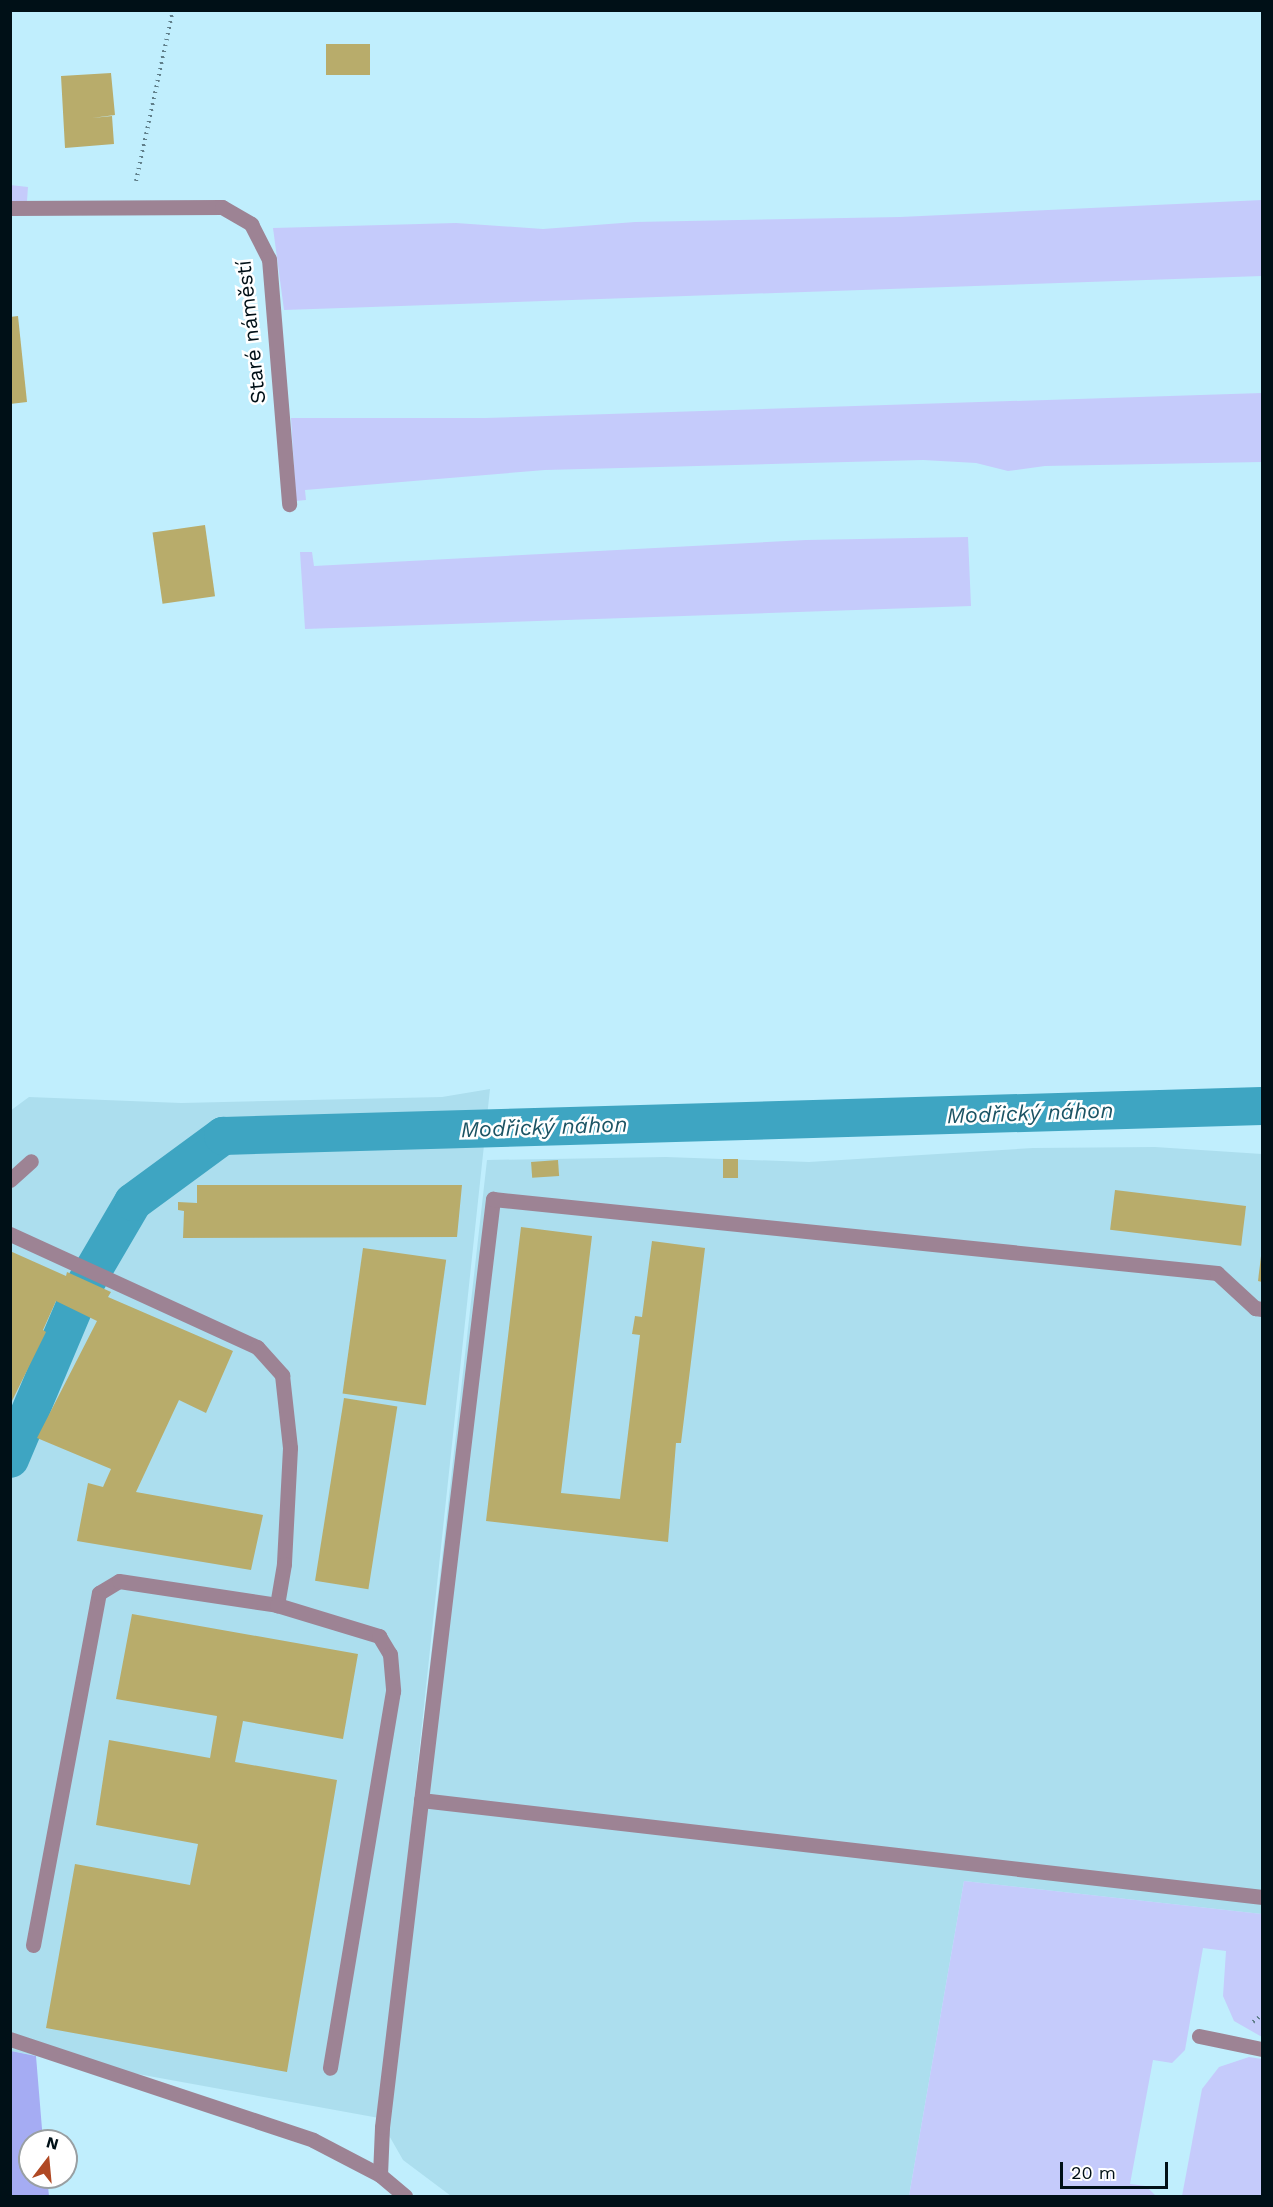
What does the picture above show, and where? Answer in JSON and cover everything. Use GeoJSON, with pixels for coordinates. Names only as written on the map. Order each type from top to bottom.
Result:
{"type":"FeatureCollection","features":[{"type":"Feature","properties":{"kind":"street","name":"Staré náměstí"},"geometry":{"type":"LineString","coordinates":[[10,208],[222,207],[251,224],[269,259],[289,504]]}},
{"type":"Feature","properties":{"kind":"street"},"geometry":{"type":"LineString","coordinates":[[10,1180],[31,1161]]}},
{"type":"Feature","properties":{"kind":"street"},"geometry":{"type":"LineString","coordinates":[[380,2175],[382,2127],[493,1199],[1216,1273],[1255,1308],[1263,1309]]}},
{"type":"Feature","properties":{"kind":"street"},"geometry":{"type":"LineString","coordinates":[[10,1234],[112,1278],[257,1347],[282,1375],[290,1448],[285,1564],[277,1605]]}},
{"type":"Feature","properties":{"kind":"street"},"geometry":{"type":"LineString","coordinates":[[33,1945],[99,1593],[119,1581],[277,1605],[379,1636],[390,1654],[393,1691],[330,2068]]}},
{"type":"Feature","properties":{"kind":"street"},"geometry":{"type":"LineString","coordinates":[[421,1800],[1263,1897]]}},
{"type":"Feature","properties":{"kind":"street"},"geometry":{"type":"LineString","coordinates":[[1199,2036],[1263,2049]]}},
{"type":"Feature","properties":{"kind":"street"},"geometry":{"type":"LineString","coordinates":[[10,2039],[314,2140],[380,2175],[405,2196]]}},
{"type":"Feature","properties":{"kind":"path"},"geometry":{"type":"LineString","coordinates":[[130,208],[172,10]]}},
{"type":"Feature","properties":{"kind":"shaded area"},"geometry":{"type":"Polygon","coordinates":[[[10,185],[28,187],[27,201],[11,201],[10,185]]]}},
{"type":"Feature","properties":{"kind":"shaded area"},"geometry":{"type":"Polygon","coordinates":[[[1262,200],[1262,276],[284,310],[273,228],[456,223],[543,229],[635,222],[900,217],[1262,200]]]}},
{"type":"Feature","properties":{"kind":"shaded area"},"geometry":{"type":"Polygon","coordinates":[[[1262,393],[1262,462],[1045,466],[1008,471],[976,463],[923,460],[545,470],[305,490],[306,500],[296,501],[291,418],[485,418],[1262,393]]]}},
{"type":"Feature","properties":{"kind":"shaded area"},"geometry":{"type":"Polygon","coordinates":[[[968,537],[971,606],[305,629],[300,552],[312,552],[314,566],[806,540],[968,537]]]}},
{"type":"Feature","properties":{"kind":"shaded area"},"geometry":{"type":"Polygon","coordinates":[[[490,1089],[401,1921],[487,1160],[666,1157],[809,1162],[1033,1148],[1155,1147],[1262,1154],[1262,1914],[964,1881],[909,2196],[451,2196],[403,2160],[379,2118],[11,2051],[10,1111],[29,1097],[181,1103],[442,1097],[490,1089]]]}},
{"type":"Feature","properties":{"kind":"shaded area"},"geometry":{"type":"Polygon","coordinates":[[[964,1881],[1262,1914],[1262,2037],[1234,2021],[1223,1996],[1226,1951],[1203,1948],[1185,2050],[1172,2063],[1153,2060],[1130,2184],[1146,2186],[1156,2196],[909,2196],[964,1881]]]}},
{"type":"Feature","properties":{"kind":"shaded area"},"geometry":{"type":"Polygon","coordinates":[[[11,2051],[36,2056],[42,2129],[18,2129],[18,2189],[48,2189],[49,2196],[11,2196],[11,2051]]]}},
{"type":"Feature","properties":{"kind":"shaded area"},"geometry":{"type":"Polygon","coordinates":[[[1249,2057],[1262,2059],[1262,2196],[1182,2196],[1202,2089],[1219,2067],[1249,2057]]]}},
{"type":"Feature","properties":{"kind":"building"},"geometry":{"type":"Polygon","coordinates":[[[326,44],[370,44],[370,75],[326,75],[326,44]]]}},
{"type":"Feature","properties":{"kind":"building"},"geometry":{"type":"Polygon","coordinates":[[[111,73],[115,115],[92,118],[112,116],[114,144],[65,148],[61,76],[111,73]]]}},
{"type":"Feature","properties":{"kind":"building"},"geometry":{"type":"Polygon","coordinates":[[[18,316],[27,402],[10,404],[10,317],[18,316]]]}},
{"type":"Feature","properties":{"kind":"building"},"geometry":{"type":"Polygon","coordinates":[[[205,525],[215,596],[163,604],[153,532],[205,525]]]}},
{"type":"Feature","properties":{"kind":"building"},"geometry":{"type":"Polygon","coordinates":[[[723,1159],[738,1159],[738,1178],[723,1178],[723,1159]]]}},
{"type":"Feature","properties":{"kind":"building"},"geometry":{"type":"Polygon","coordinates":[[[558,1160],[559,1176],[532,1178],[531,1162],[558,1160]]]}},
{"type":"Feature","properties":{"kind":"building"},"geometry":{"type":"Polygon","coordinates":[[[197,1185],[462,1185],[457,1237],[183,1238],[184,1211],[178,1210],[178,1202],[197,1203],[197,1185]]]}},
{"type":"Feature","properties":{"kind":"building"},"geometry":{"type":"Polygon","coordinates":[[[1115,1190],[1246,1206],[1241,1246],[1110,1230],[1115,1190]]]}},
{"type":"Feature","properties":{"kind":"building"},"geometry":{"type":"Polygon","coordinates":[[[521,1227],[592,1236],[561,1493],[620,1499],[640,1335],[632,1334],[635,1316],[642,1317],[652,1241],[705,1248],[681,1443],[676,1443],[668,1542],[486,1521],[521,1227]]]}},
{"type":"Feature","properties":{"kind":"building"},"geometry":{"type":"Polygon","coordinates":[[[363,1248],[446,1260],[426,1405],[343,1394],[363,1248]]]}},
{"type":"Feature","properties":{"kind":"building"},"geometry":{"type":"Polygon","coordinates":[[[10,1251],[66,1276],[67,1272],[111,1292],[108,1297],[233,1351],[206,1413],[179,1400],[136,1492],[263,1515],[251,1570],[77,1541],[88,1483],[103,1487],[111,1469],[37,1438],[97,1321],[56,1301],[43,1330],[46,1332],[10,1405],[10,1251]]]}},
{"type":"Feature","properties":{"kind":"building"},"geometry":{"type":"Polygon","coordinates":[[[1262,1256],[1262,1282],[1258,1281],[1262,1256]]]}},
{"type":"Feature","properties":{"kind":"building"},"geometry":{"type":"Polygon","coordinates":[[[344,1398],[397,1406],[368,1589],[315,1581],[344,1398]]]}},
{"type":"Feature","properties":{"kind":"building"},"geometry":{"type":"Polygon","coordinates":[[[132,1614],[358,1654],[343,1739],[243,1721],[235,1762],[337,1780],[287,2072],[46,2028],[75,1864],[190,1885],[198,1844],[96,1825],[109,1740],[210,1758],[217,1716],[116,1699],[132,1614]]]}},
{"type":"Feature","properties":{"kind":"waterway","name":"Modřický náhon"},"geometry":{"type":"LineString","coordinates":[[10,1459],[81,1291],[133,1202],[223,1136],[1262,1106]]}}]}
